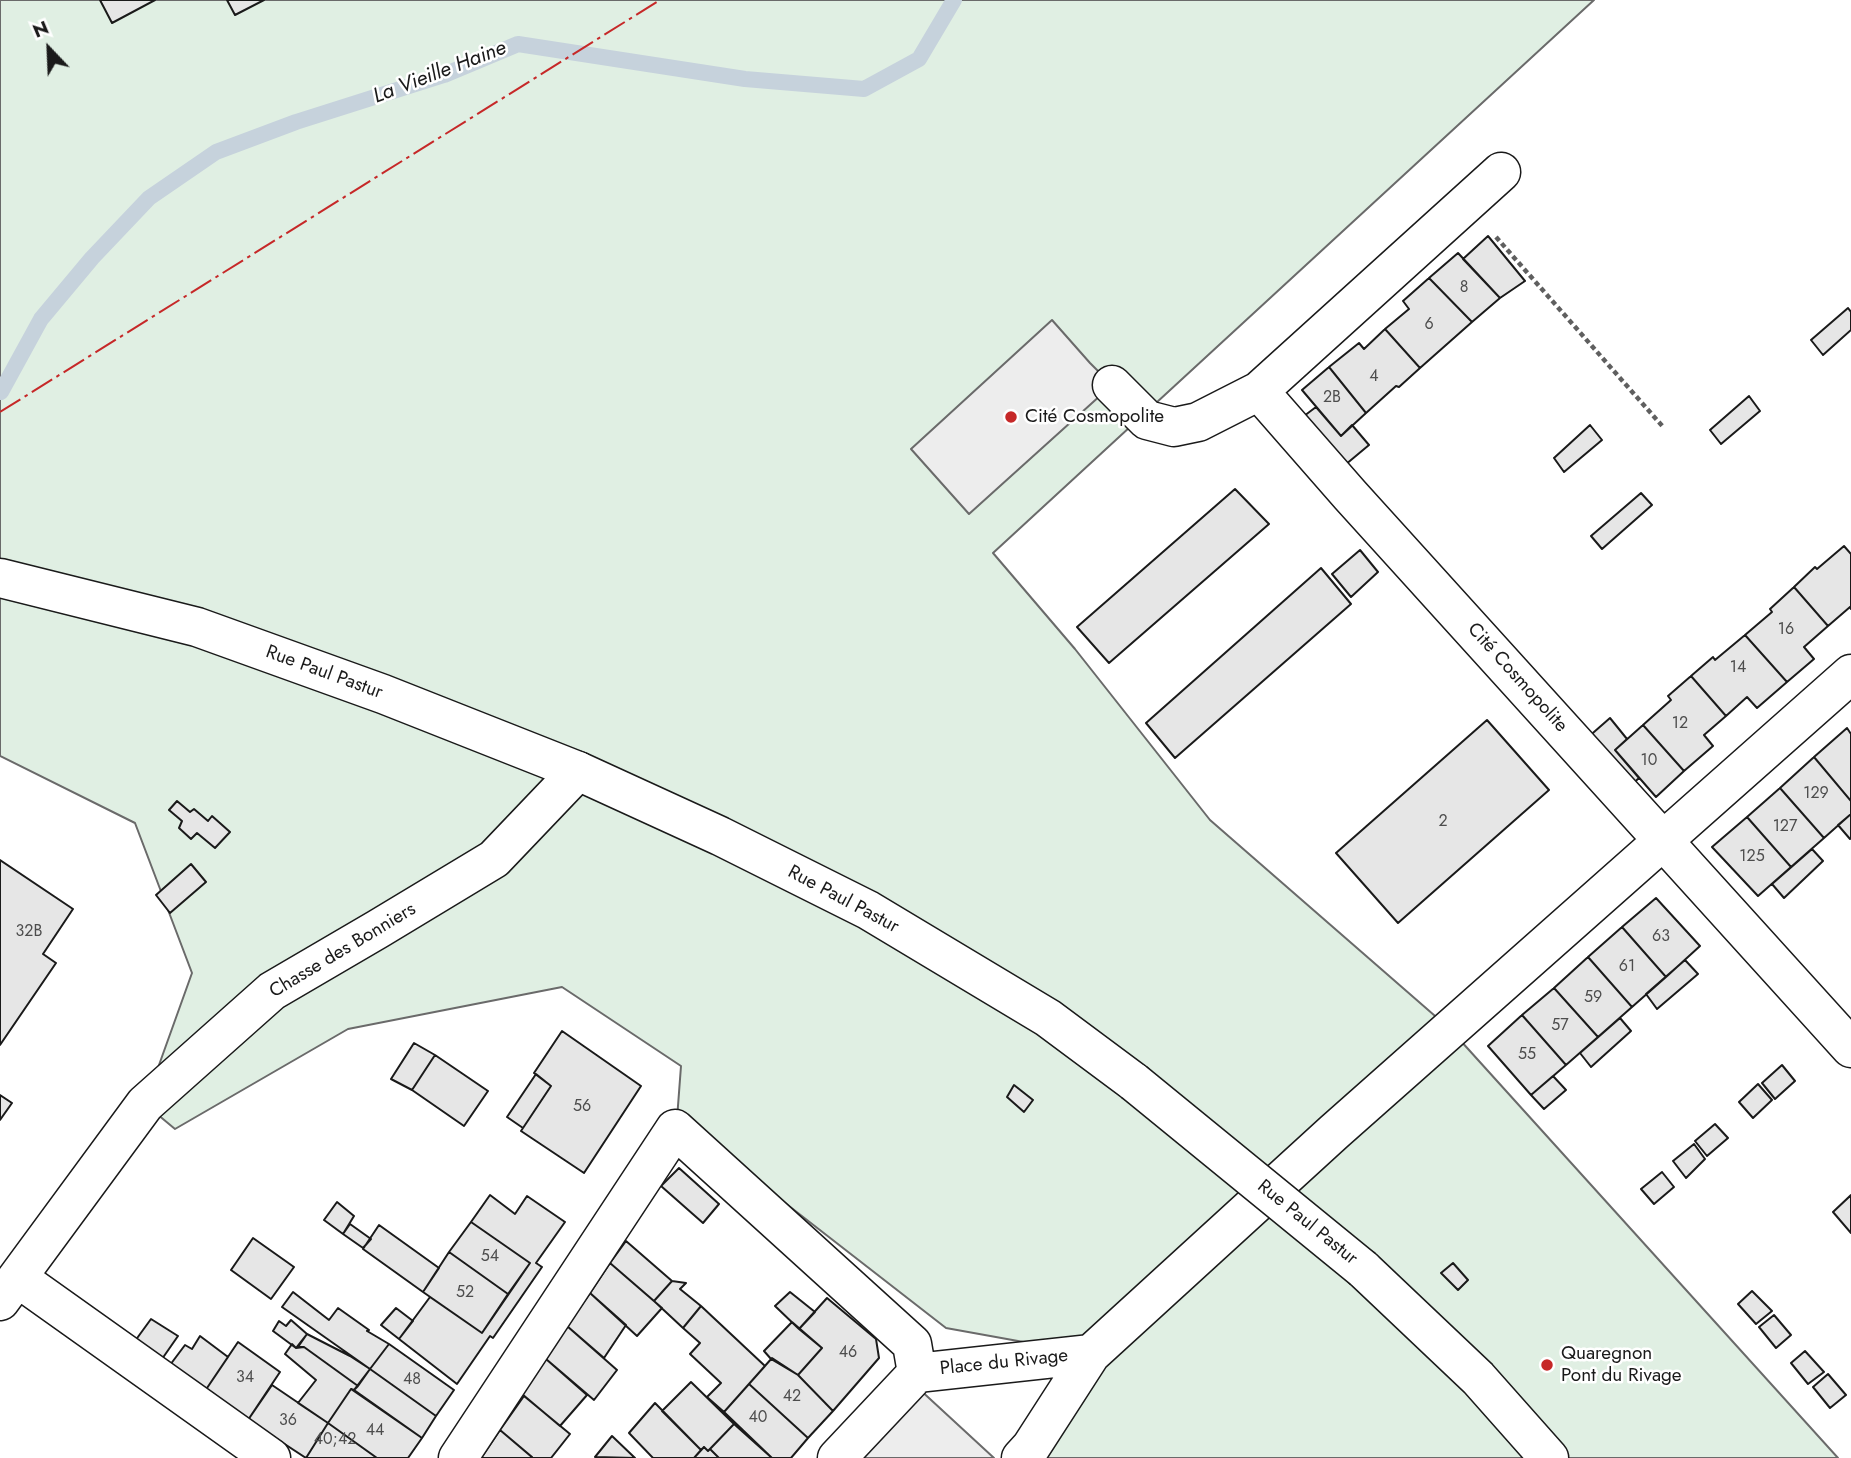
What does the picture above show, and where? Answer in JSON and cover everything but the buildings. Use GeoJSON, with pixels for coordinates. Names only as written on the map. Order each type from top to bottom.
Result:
{"type":"FeatureCollection","features":[{"type":"Feature","properties":{"kind":"street"},"geometry":{"type":"LineString","coordinates":[[1112,385],[1147,420],[1174,427],[1198,422],[1259,391],[1501,172]]}},
{"type":"Feature","properties":{"kind":"street","name":"Cité Cosmopolite"},"geometry":{"type":"LineString","coordinates":[[1259,391],[1851,1048]]}},
{"type":"Feature","properties":{"kind":"street","name":"Rue Paul Pastur"},"geometry":{"type":"LineString","coordinates":[[0,578],[197,627],[383,694],[578,771],[720,836],[867,910],[1048,1018],[1134,1082],[1363,1269],[1478,1378],[1549,1458]]}},
{"type":"Feature","properties":{"kind":"street"},"geometry":{"type":"LineString","coordinates":[[1091,1354],[1334,1132],[1851,674]]}},
{"type":"Feature","properties":{"kind":"street","name":"Chasse des Bonniers"},"geometry":{"type":"LineString","coordinates":[[271,1458],[9,1289],[145,1104],[272,990],[495,859],[578,771]]}},
{"type":"Feature","properties":{"kind":"street"},"geometry":{"type":"LineString","coordinates":[[458,1458],[675,1129],[914,1358]]}},
{"type":"Feature","properties":{"kind":"street","name":"Place du Rivage"},"geometry":{"type":"LineString","coordinates":[[837,1458],[914,1358],[1091,1354]]}},
{"type":"Feature","properties":{"kind":"street","name":"Place du Rivage"},"geometry":{"type":"LineString","coordinates":[[1021,1458],[1031,1447],[1091,1354]]}},
{"type":"Feature","properties":{"kind":"path"},"geometry":{"type":"LineString","coordinates":[[1467,204],[1664,428]]}},
{"type":"Feature","properties":{"kind":"green space"},"geometry":{"type":"Polygon","coordinates":[[[0,0],[1594,0],[993,553],[1075,649],[1210,820],[1450,1029],[1838,1458],[1041,1458],[1090,1354],[946,1328],[677,1119],[681,1066],[562,987],[348,1029],[175,1129],[145,1104],[192,973],[135,823],[0,756],[0,0]]]}},
{"type":"Feature","properties":{"kind":"shaded area","name":"Cité Cosmopolite"},"geometry":{"type":"Polygon","coordinates":[[[1052,320],[1112,385],[969,514],[911,449],[1052,320]]]}},
{"type":"Feature","properties":{"kind":"shaded area"},"geometry":{"type":"Polygon","coordinates":[[[917,1387],[994,1458],[853,1458],[917,1387]]]}},
{"type":"Feature","properties":{"kind":"waterway","name":"La Vieille Haine"},"geometry":{"type":"LineString","coordinates":[[1,392],[41,319],[92,258],[149,198],[216,152],[296,122],[444,75],[518,44],[745,79],[864,89],[919,59],[954,0]]}},
{"type":"Feature","properties":{"kind":"power"},"geometry":{"type":"LineString","coordinates":[[0,412],[660,0]]}},
{"type":"Feature","properties":{"kind":"place","name":"Cité Cosmopolite"},"geometry":{"type":"Point","coordinates":[1011,417]}},
{"type":"Feature","properties":{"kind":"place","name":"Quaregnon Pont du Rivage"},"geometry":{"type":"Point","coordinates":[1547,1365]}}]}
